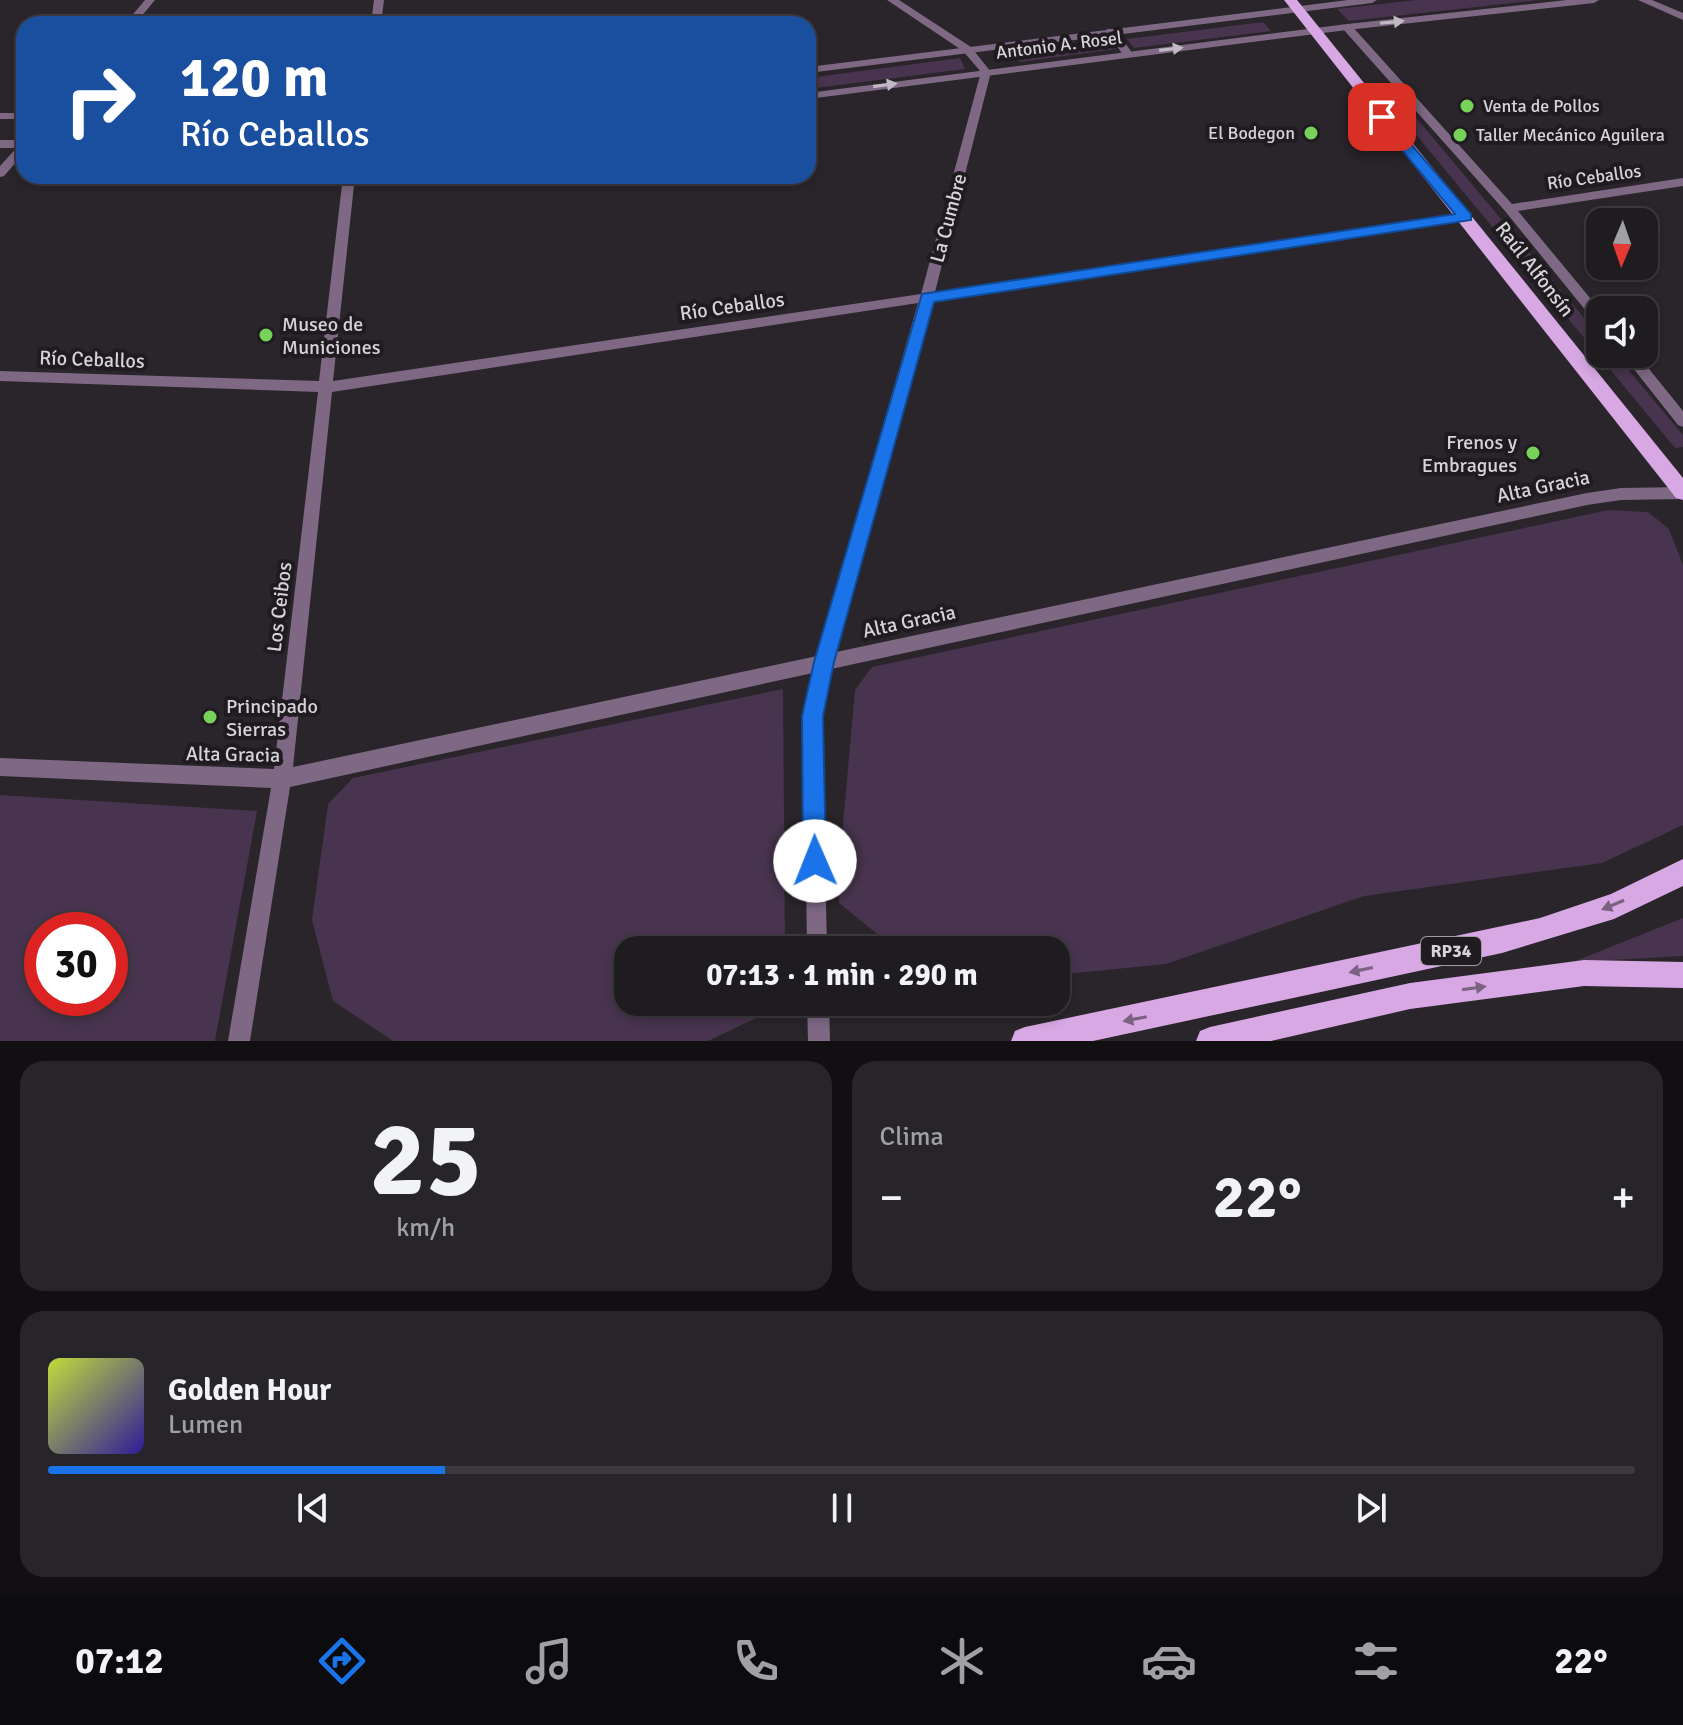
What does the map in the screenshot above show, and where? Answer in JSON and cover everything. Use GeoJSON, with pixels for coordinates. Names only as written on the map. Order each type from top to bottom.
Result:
{"type":"FeatureCollection","features":[{"type":"Feature","properties":{"kind":"main road","name":"Raúl Alfonsín"},"geometry":{"type":"LineString","coordinates":[[1293,4],[1466,217],[1683,493]]}},
{"type":"Feature","properties":{"kind":"main road","name":"RP34"},"geometry":{"type":"LineString","coordinates":[[1025,1041],[1513,937],[1599,911],[1664,884],[1683,872]]}},
{"type":"Feature","properties":{"kind":"main road","name":"RP34"},"geometry":{"type":"LineString","coordinates":[[1210,1041],[1410,996],[1584,973],[1683,975]]}},
{"type":"Feature","properties":{"kind":"street"},"geometry":{"type":"LineString","coordinates":[[137,16],[150,0]]}},
{"type":"Feature","properties":{"kind":"street"},"geometry":{"type":"LineString","coordinates":[[892,0],[967,49],[986,72]]}},
{"type":"Feature","properties":{"kind":"street","name":"Antonio A. Rosel"},"geometry":{"type":"LineString","coordinates":[[816,69],[1293,4],[1372,0]]}},
{"type":"Feature","properties":{"kind":"street","name":"Antonio A. Rosel"},"geometry":{"type":"LineString","coordinates":[[816,95],[1347,27],[1594,0]]}},
{"type":"Feature","properties":{"kind":"street"},"geometry":{"type":"LineString","coordinates":[[1643,0],[1683,17]]}},
{"type":"Feature","properties":{"kind":"street"},"geometry":{"type":"LineString","coordinates":[[1347,27],[1509,208],[1586,302]]}},
{"type":"Feature","properties":{"kind":"street"},"geometry":{"type":"LineString","coordinates":[[1111,31],[1128,54]]}},
{"type":"Feature","properties":{"kind":"street","name":"La Cumbre"},"geometry":{"type":"LineString","coordinates":[[817,936],[813,716],[824,662],[927,297],[986,72]]}},
{"type":"Feature","properties":{"kind":"street"},"geometry":{"type":"LineString","coordinates":[[0,173],[16,154]]}},
{"type":"Feature","properties":{"kind":"street","name":"Río Ceballos"},"geometry":{"type":"LineString","coordinates":[[1509,208],[1683,182]]}},
{"type":"Feature","properties":{"kind":"street","name":"Los Ceibos"},"geometry":{"type":"LineString","coordinates":[[239,1041],[282,779],[348,184]]}},
{"type":"Feature","properties":{"kind":"street","name":"Río Ceballos"},"geometry":{"type":"LineString","coordinates":[[0,376],[327,387],[1466,217]]}},
{"type":"Feature","properties":{"kind":"street"},"geometry":{"type":"LineString","coordinates":[[1640,368],[1683,421]]}},
{"type":"Feature","properties":{"kind":"street","name":"Alta Gracia"},"geometry":{"type":"LineString","coordinates":[[0,767],[282,779],[1587,499],[1621,494],[1683,493]]}},
{"type":"Feature","properties":{"kind":"street"},"geometry":{"type":"LineString","coordinates":[[818,1016],[819,1041]]}},
{"type":"Feature","properties":{"kind":"shaded area"},"geometry":{"type":"Polygon","coordinates":[[[1416,0],[1540,0],[1349,21],[1337,9],[1416,0]]]}},
{"type":"Feature","properties":{"kind":"shaded area"},"geometry":{"type":"Polygon","coordinates":[[[1263,22],[1271,31],[1134,48],[1127,39],[1263,22]]]}},
{"type":"Feature","properties":{"kind":"shaded area"},"geometry":{"type":"Polygon","coordinates":[[[1110,41],[1116,49],[1020,62],[1015,54],[1110,41]]]}},
{"type":"Feature","properties":{"kind":"shaded area"},"geometry":{"type":"Polygon","coordinates":[[[960,58],[965,69],[816,88],[816,77],[960,58]]]}},
{"type":"Feature","properties":{"kind":"shaded area"},"geometry":{"type":"Polygon","coordinates":[[[1393,90],[1586,320],[1586,340],[1380,91],[1393,90]]]}},
{"type":"Feature","properties":{"kind":"shaded area"},"geometry":{"type":"Polygon","coordinates":[[[1609,368],[1627,368],[1683,435],[1683,447],[1675,448],[1609,368]]]}},
{"type":"Feature","properties":{"kind":"shaded area"},"geometry":{"type":"Polygon","coordinates":[[[1609,510],[1648,512],[1669,529],[1683,565],[1683,825],[1602,863],[1364,896],[1166,964],[1070,974],[1070,936],[880,936],[839,903],[855,690],[872,667],[1609,510]]]}},
{"type":"Feature","properties":{"kind":"shaded area"},"geometry":{"type":"Polygon","coordinates":[[[783,689],[785,936],[614,936],[614,1016],[756,1018],[708,1041],[393,1041],[333,1001],[312,920],[328,804],[353,778],[783,689]]]}},
{"type":"Feature","properties":{"kind":"shaded area"},"geometry":{"type":"Polygon","coordinates":[[[0,795],[257,811],[215,1041],[0,1041],[0,795]]]}},
{"type":"Feature","properties":{"kind":"shaded area"},"geometry":{"type":"Polygon","coordinates":[[[1683,918],[1683,956],[1573,962],[1683,918]]]}},
{"type":"Feature","properties":{"kind":"place","name":"Venta de Pollos"},"geometry":{"type":"Point","coordinates":[1467,106]}},
{"type":"Feature","properties":{"kind":"place","name":"El Bodegon"},"geometry":{"type":"Point","coordinates":[1311,133]}},
{"type":"Feature","properties":{"kind":"place","name":"Taller Mecánico Aguilera"},"geometry":{"type":"Point","coordinates":[1460,135]}},
{"type":"Feature","properties":{"kind":"place","name":"Museo de Municiones"},"geometry":{"type":"Point","coordinates":[266,335]}},
{"type":"Feature","properties":{"kind":"place","name":"Frenos y Embragues"},"geometry":{"type":"Point","coordinates":[1533,453]}},
{"type":"Feature","properties":{"kind":"place","name":"Principado Sierras"},"geometry":{"type":"Point","coordinates":[210,717]}},
{"type":"Feature","properties":{"kind":"route"},"geometry":{"type":"LineString","coordinates":[[815,861],[813,716],[824,662],[927,297],[1466,217],[1382,117]]}}]}
